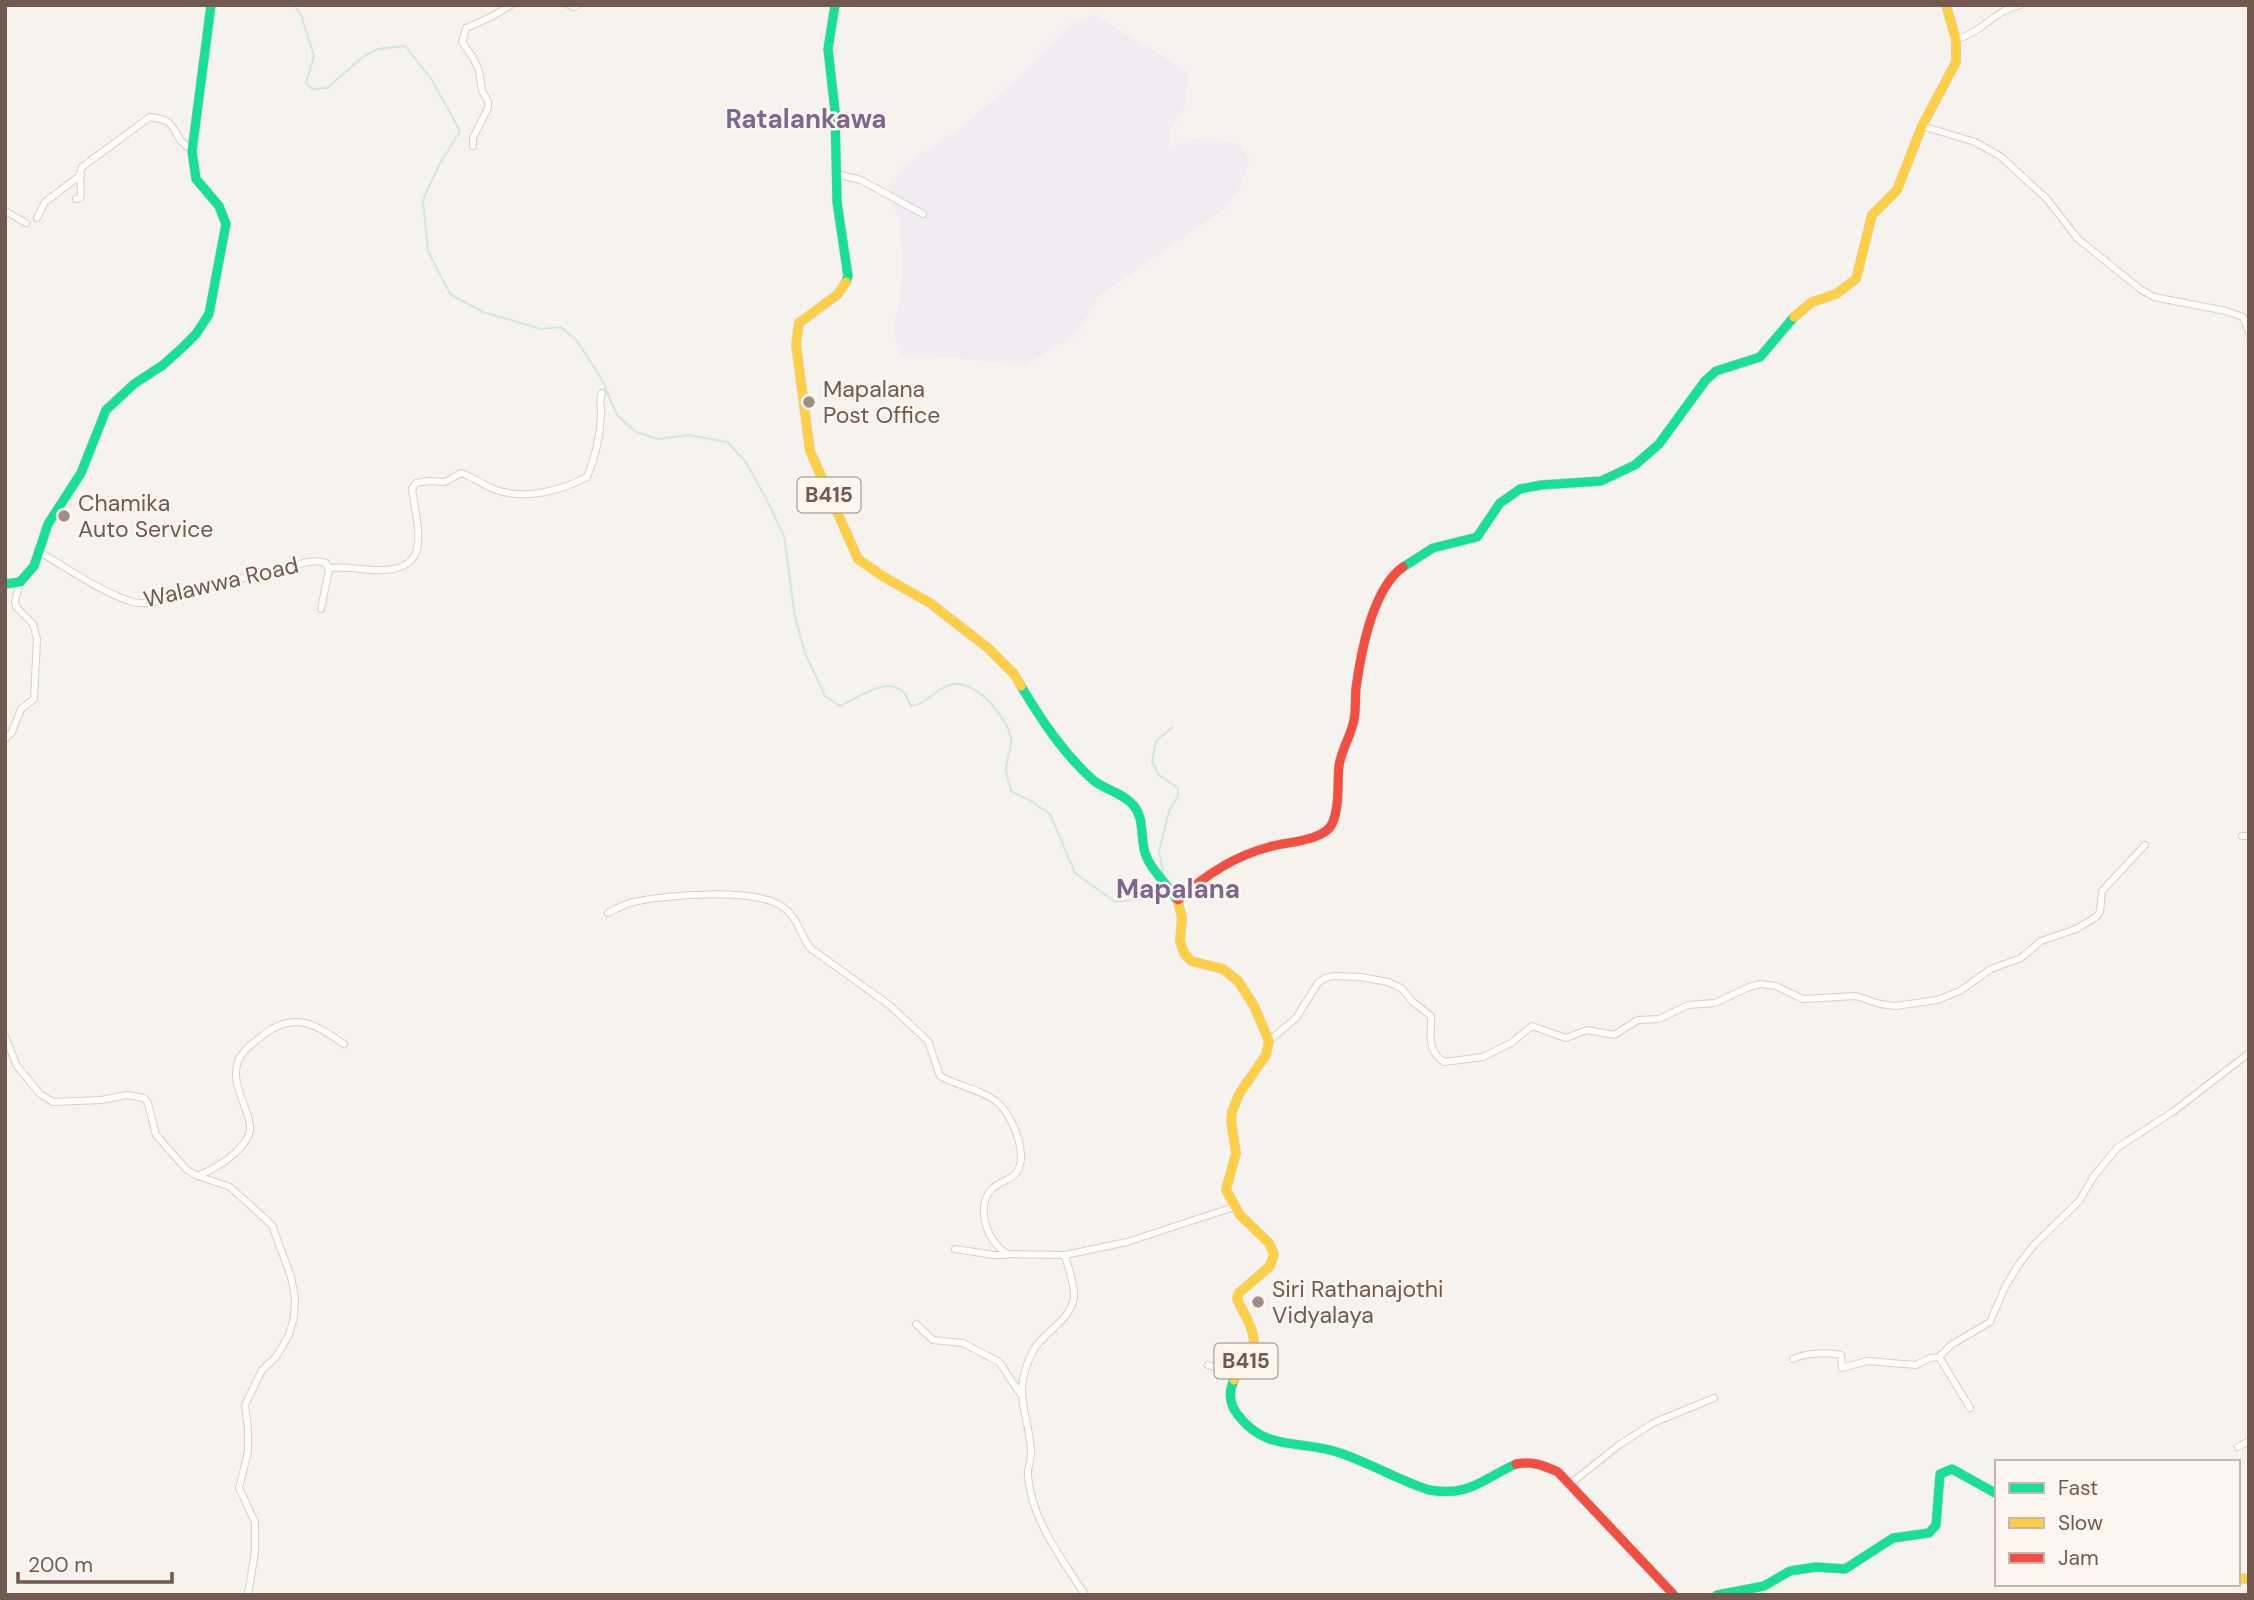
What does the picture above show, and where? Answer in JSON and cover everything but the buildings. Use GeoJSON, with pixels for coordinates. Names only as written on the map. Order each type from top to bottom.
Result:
{"type":"FeatureCollection","features":[{"type":"Feature","properties":{"kind":"main road"},"geometry":{"type":"LineString","coordinates":[[5,584],[20,582],[34,566],[48,524],[81,473],[106,410],[127,390],[183,347],[196,334],[209,314],[226,224],[224,211],[218,202],[195,180],[192,150],[200,68],[211,5]]}},
{"type":"Feature","properties":{"kind":"main road","name":"B415"},"geometry":{"type":"LineString","coordinates":[[835,5],[828,50],[835,111],[837,202],[848,276],[838,294],[799,323],[796,344],[810,451],[858,559],[930,603],[988,648],[1014,674],[1045,725],[1080,768],[1097,783],[1135,807],[1141,822],[1146,857],[1178,900],[1182,918],[1180,941],[1184,953],[1191,961],[1223,969],[1238,981],[1254,1006],[1269,1041]]}},
{"type":"Feature","properties":{"kind":"main road"},"geometry":{"type":"LineString","coordinates":[[1178,900],[1200,880],[1222,866],[1268,847],[1312,838],[1332,825],[1339,791],[1339,764],[1354,722],[1356,689],[1374,606],[1396,572],[1433,548],[1477,537],[1498,505],[1510,494],[1556,484],[1594,483],[1609,479],[1637,463],[1669,432],[1701,385],[1711,375],[1760,356],[1800,310],[1812,302],[1848,288],[1856,279],[1872,215],[1903,179],[1922,126],[1956,62],[1957,39],[1946,5]]}},
{"type":"Feature","properties":{"kind":"main road"},"geometry":{"type":"LineString","coordinates":[[1234,1207],[1226,1190],[1236,1153],[1232,1112],[1239,1094],[1266,1055],[1269,1041]]}},
{"type":"Feature","properties":{"kind":"main road","name":"B415"},"geometry":{"type":"LineString","coordinates":[[1234,1207],[1246,1223],[1268,1241],[1274,1255],[1262,1274],[1245,1284],[1237,1299],[1254,1338],[1254,1347],[1230,1388],[1234,1409],[1252,1431],[1271,1441],[1329,1448],[1438,1493],[1461,1492],[1512,1464],[1527,1462],[1550,1468],[1570,1484],[1674,1595]]}},
{"type":"Feature","properties":{"kind":"main road"},"geometry":{"type":"LineString","coordinates":[[1717,1595],[1764,1586],[1790,1571],[1816,1567],[1845,1569],[1893,1538],[1929,1533],[1936,1525],[1940,1474],[1952,1469],[1995,1493]]}},
{"type":"Feature","properties":{"kind":"street"},"geometry":{"type":"LineString","coordinates":[[473,146],[473,138],[488,108],[488,101],[482,91],[479,70],[474,58],[462,43],[462,36],[466,28],[511,5]]}},
{"type":"Feature","properties":{"kind":"street"},"geometry":{"type":"LineString","coordinates":[[569,5],[579,5]]}},
{"type":"Feature","properties":{"kind":"street"},"geometry":{"type":"LineString","coordinates":[[1957,39],[1976,31],[2007,8],[2020,5]]}},
{"type":"Feature","properties":{"kind":"street"},"geometry":{"type":"LineString","coordinates":[[76,199],[80,198],[82,193],[79,172],[82,167],[150,117],[167,121],[172,125],[177,138],[192,150]]}},
{"type":"Feature","properties":{"kind":"street"},"geometry":{"type":"LineString","coordinates":[[1922,126],[1975,142],[2000,156],[2047,199],[2077,238],[2140,289],[2154,297],[2226,310],[2243,317],[2249,333]]}},
{"type":"Feature","properties":{"kind":"street"},"geometry":{"type":"LineString","coordinates":[[836,174],[860,180],[923,215]]}},
{"type":"Feature","properties":{"kind":"street"},"geometry":{"type":"LineString","coordinates":[[37,218],[46,202],[81,175]]}},
{"type":"Feature","properties":{"kind":"street"},"geometry":{"type":"LineString","coordinates":[[5,211],[26,223]]}},
{"type":"Feature","properties":{"kind":"street"},"geometry":{"type":"LineString","coordinates":[[2243,317],[2249,310]]}},
{"type":"Feature","properties":{"kind":"street"},"geometry":{"type":"LineString","coordinates":[[328,568],[343,566],[392,570],[409,564],[416,554],[419,538],[412,489],[416,483],[445,482],[461,473],[494,489],[514,494],[547,492],[570,486],[587,477],[599,438],[599,401],[602,393]]}},
{"type":"Feature","properties":{"kind":"street","name":"Walawwa Road"},"geometry":{"type":"LineString","coordinates":[[38,551],[108,590],[132,601],[144,603],[318,560],[326,563],[328,568],[321,609]]}},
{"type":"Feature","properties":{"kind":"street"},"geometry":{"type":"LineString","coordinates":[[5,739],[12,732],[22,709],[34,699],[37,639],[33,624],[16,607],[20,582]]}},
{"type":"Feature","properties":{"kind":"street"},"geometry":{"type":"LineString","coordinates":[[1269,1041],[1296,1018],[1318,984],[1325,978],[1334,976],[1361,977],[1388,982],[1401,988],[1431,1016],[1429,1037],[1437,1056],[1444,1062],[1483,1058],[1511,1043],[1532,1026],[1566,1038],[1587,1030],[1614,1035],[1638,1020],[1659,1019],[1688,1005],[1714,1003],[1761,984],[1776,986],[1803,999],[1856,996],[1896,1006],[1937,1000],[1960,991],[1991,969],[2021,958],[2040,941],[2076,929],[2096,917],[2100,912],[2099,898],[2102,891],[2145,845]]}},
{"type":"Feature","properties":{"kind":"street"},"geometry":{"type":"LineString","coordinates":[[608,913],[631,902],[708,894],[741,895],[781,905],[793,916],[810,948],[888,1004],[928,1041],[940,1076],[985,1095],[998,1102],[1006,1111],[1021,1146],[1020,1165],[1015,1175],[993,1188],[988,1195],[984,1212],[988,1234],[1002,1251],[1008,1254]]}},
{"type":"Feature","properties":{"kind":"street"},"geometry":{"type":"LineString","coordinates":[[198,1177],[226,1160],[248,1136],[251,1124],[241,1102],[236,1082],[237,1069],[241,1055],[256,1040],[272,1028],[299,1021],[317,1026],[344,1044]]}},
{"type":"Feature","properties":{"kind":"street"},"geometry":{"type":"LineString","coordinates":[[5,1036],[17,1066],[40,1094],[53,1102],[101,1100],[127,1095],[144,1098],[148,1103],[156,1135],[187,1170],[198,1177],[230,1187],[272,1225],[295,1297],[294,1317],[289,1335],[276,1357],[262,1370],[245,1405],[248,1452],[239,1488],[255,1522],[255,1552],[248,1595]]}},
{"type":"Feature","properties":{"kind":"street"},"geometry":{"type":"LineString","coordinates":[[1793,1359],[1799,1355],[1816,1355],[1828,1351],[1841,1355],[1842,1368],[1867,1361],[1916,1365],[1939,1357],[1951,1345],[1990,1322],[2005,1287],[2019,1264],[2034,1245],[2079,1201],[2094,1176],[2117,1148],[2174,1111],[2249,1053]]}},
{"type":"Feature","properties":{"kind":"street"},"geometry":{"type":"LineString","coordinates":[[955,1249],[994,1255],[1065,1255],[1157,1234],[1234,1207]]}},
{"type":"Feature","properties":{"kind":"street"},"geometry":{"type":"LineString","coordinates":[[1020,1394],[1033,1351],[1063,1318],[1074,1298],[1065,1255]]}},
{"type":"Feature","properties":{"kind":"street"},"geometry":{"type":"LineString","coordinates":[[916,1324],[933,1340],[963,1343],[999,1362],[1020,1394],[1031,1449],[1027,1472],[1034,1510],[1053,1546],[1085,1595]]}},
{"type":"Feature","properties":{"kind":"street"},"geometry":{"type":"LineString","coordinates":[[1939,1357],[1969,1408]]}},
{"type":"Feature","properties":{"kind":"street"},"geometry":{"type":"LineString","coordinates":[[1208,1365],[1236,1374]]}},
{"type":"Feature","properties":{"kind":"street"},"geometry":{"type":"LineString","coordinates":[[1570,1484],[1619,1445],[1653,1423],[1714,1398]]}},
{"type":"Feature","properties":{"kind":"street"},"geometry":{"type":"LineString","coordinates":[[2238,1447],[2249,1441]]}},
{"type":"Feature","properties":{"kind":"shaded area"},"geometry":{"type":"Polygon","coordinates":[[[1095,15],[1188,72],[1186,103],[1171,130],[1168,149],[1196,138],[1240,144],[1249,161],[1239,189],[1223,210],[1098,296],[1077,334],[1026,365],[902,356],[892,327],[900,304],[902,267],[900,222],[890,190],[903,166],[962,127],[1016,80],[1072,23],[1095,15]]]}},
{"type":"Feature","properties":{"kind":"waterway"},"geometry":{"type":"LineString","coordinates":[[294,5],[301,15],[314,56],[306,83],[312,89],[327,88],[363,57],[377,49],[405,46],[432,80],[460,131],[439,165],[423,200],[428,251],[450,294],[483,312],[541,329],[561,327],[577,341],[589,359],[603,382],[617,415],[636,432],[658,439],[689,435],[727,442],[745,461],[784,536],[795,617],[805,653],[825,696],[840,706],[872,690],[889,686],[897,687],[903,692],[911,706],[948,685],[963,685],[972,689],[990,702],[1008,729],[1011,741],[1006,769],[1011,791],[1050,814],[1075,873],[1115,902],[1150,898],[1162,885]]}},
{"type":"Feature","properties":{"kind":"waterway"},"geometry":{"type":"LineString","coordinates":[[1164,876],[1159,851],[1169,811],[1178,796],[1178,788],[1159,775],[1152,762],[1156,741],[1173,727]]}},
{"type":"Feature","properties":{"kind":"traffic: fast"},"geometry":{"type":"LineString","coordinates":[[5,584],[20,582],[34,566],[48,524],[81,473],[106,410],[134,384],[163,365],[183,347],[196,334],[209,314],[226,224],[219,206],[196,179],[192,151],[211,5]]}},
{"type":"Feature","properties":{"kind":"traffic: fast"},"geometry":{"type":"LineString","coordinates":[[835,5],[828,49],[835,111],[837,202],[848,276],[846,282]]}},
{"type":"Feature","properties":{"kind":"traffic: fast"},"geometry":{"type":"LineString","coordinates":[[1403,567],[1433,548],[1477,537],[1500,503],[1520,489],[1601,481],[1635,465],[1659,444],[1705,381],[1716,371],[1760,357],[1794,317]]}},
{"type":"Feature","properties":{"kind":"traffic: fast"},"geometry":{"type":"LineString","coordinates":[[1021,686],[1054,736],[1082,770],[1134,806],[1140,818],[1147,858],[1178,902]]}},
{"type":"Feature","properties":{"kind":"traffic: fast"},"geometry":{"type":"LineString","coordinates":[[1234,1380],[1230,1394],[1231,1403],[1249,1427],[1261,1435],[1285,1443],[1340,1453],[1429,1490],[1443,1492],[1466,1489],[1516,1464]]}},
{"type":"Feature","properties":{"kind":"traffic: fast"},"geometry":{"type":"LineString","coordinates":[[1717,1595],[1764,1586],[1790,1571],[1816,1567],[1845,1569],[1893,1538],[1929,1533],[1936,1525],[1940,1474],[1952,1469],[1995,1493]]}},
{"type":"Feature","properties":{"kind":"traffic: slow"},"geometry":{"type":"LineString","coordinates":[[1794,317],[1812,302],[1836,294],[1856,279],[1872,215],[1897,190],[1922,126],[1956,62],[1956,40],[1946,5]]}},
{"type":"Feature","properties":{"kind":"traffic: slow"},"geometry":{"type":"LineString","coordinates":[[846,282],[838,294],[799,323],[796,344],[810,451],[858,559],[930,603],[988,648],[1014,674],[1021,686]]}},
{"type":"Feature","properties":{"kind":"traffic: slow"},"geometry":{"type":"LineString","coordinates":[[1178,902],[1182,918],[1180,941],[1184,953],[1191,961],[1223,969],[1238,981],[1254,1006],[1269,1041],[1266,1055],[1239,1094],[1231,1121],[1236,1153],[1226,1190],[1240,1215],[1269,1243],[1274,1254],[1270,1266],[1239,1293],[1237,1299],[1250,1325],[1254,1345],[1234,1380]]}},
{"type":"Feature","properties":{"kind":"traffic: slow"},"geometry":{"type":"LineString","coordinates":[[2240,1578],[2249,1579]]}},
{"type":"Feature","properties":{"kind":"traffic: jam"},"geometry":{"type":"LineString","coordinates":[[1178,900],[1209,875],[1232,861],[1256,851],[1304,840],[1328,830],[1335,817],[1340,760],[1354,720],[1361,657],[1370,622],[1383,590],[1403,567]]}},
{"type":"Feature","properties":{"kind":"traffic: jam"},"geometry":{"type":"LineString","coordinates":[[1516,1464],[1537,1464],[1558,1472],[1674,1595]]}},
{"type":"Feature","properties":{"kind":"place","name":"Mapalana Post Office"},"geometry":{"type":"Point","coordinates":[809,402]}},
{"type":"Feature","properties":{"kind":"place","name":"Chamika Auto Service"},"geometry":{"type":"Point","coordinates":[64,516]}},
{"type":"Feature","properties":{"kind":"place","name":"Siri Rathanajothi Vidyalaya"},"geometry":{"type":"Point","coordinates":[1258,1302]}},
{"type":"Feature","properties":{"kind":"district","name":"Ratalankawa"},"geometry":{"type":"Point","coordinates":[806,119]}},
{"type":"Feature","properties":{"kind":"district","name":"Mapalana"},"geometry":{"type":"Point","coordinates":[1178,889]}}]}
